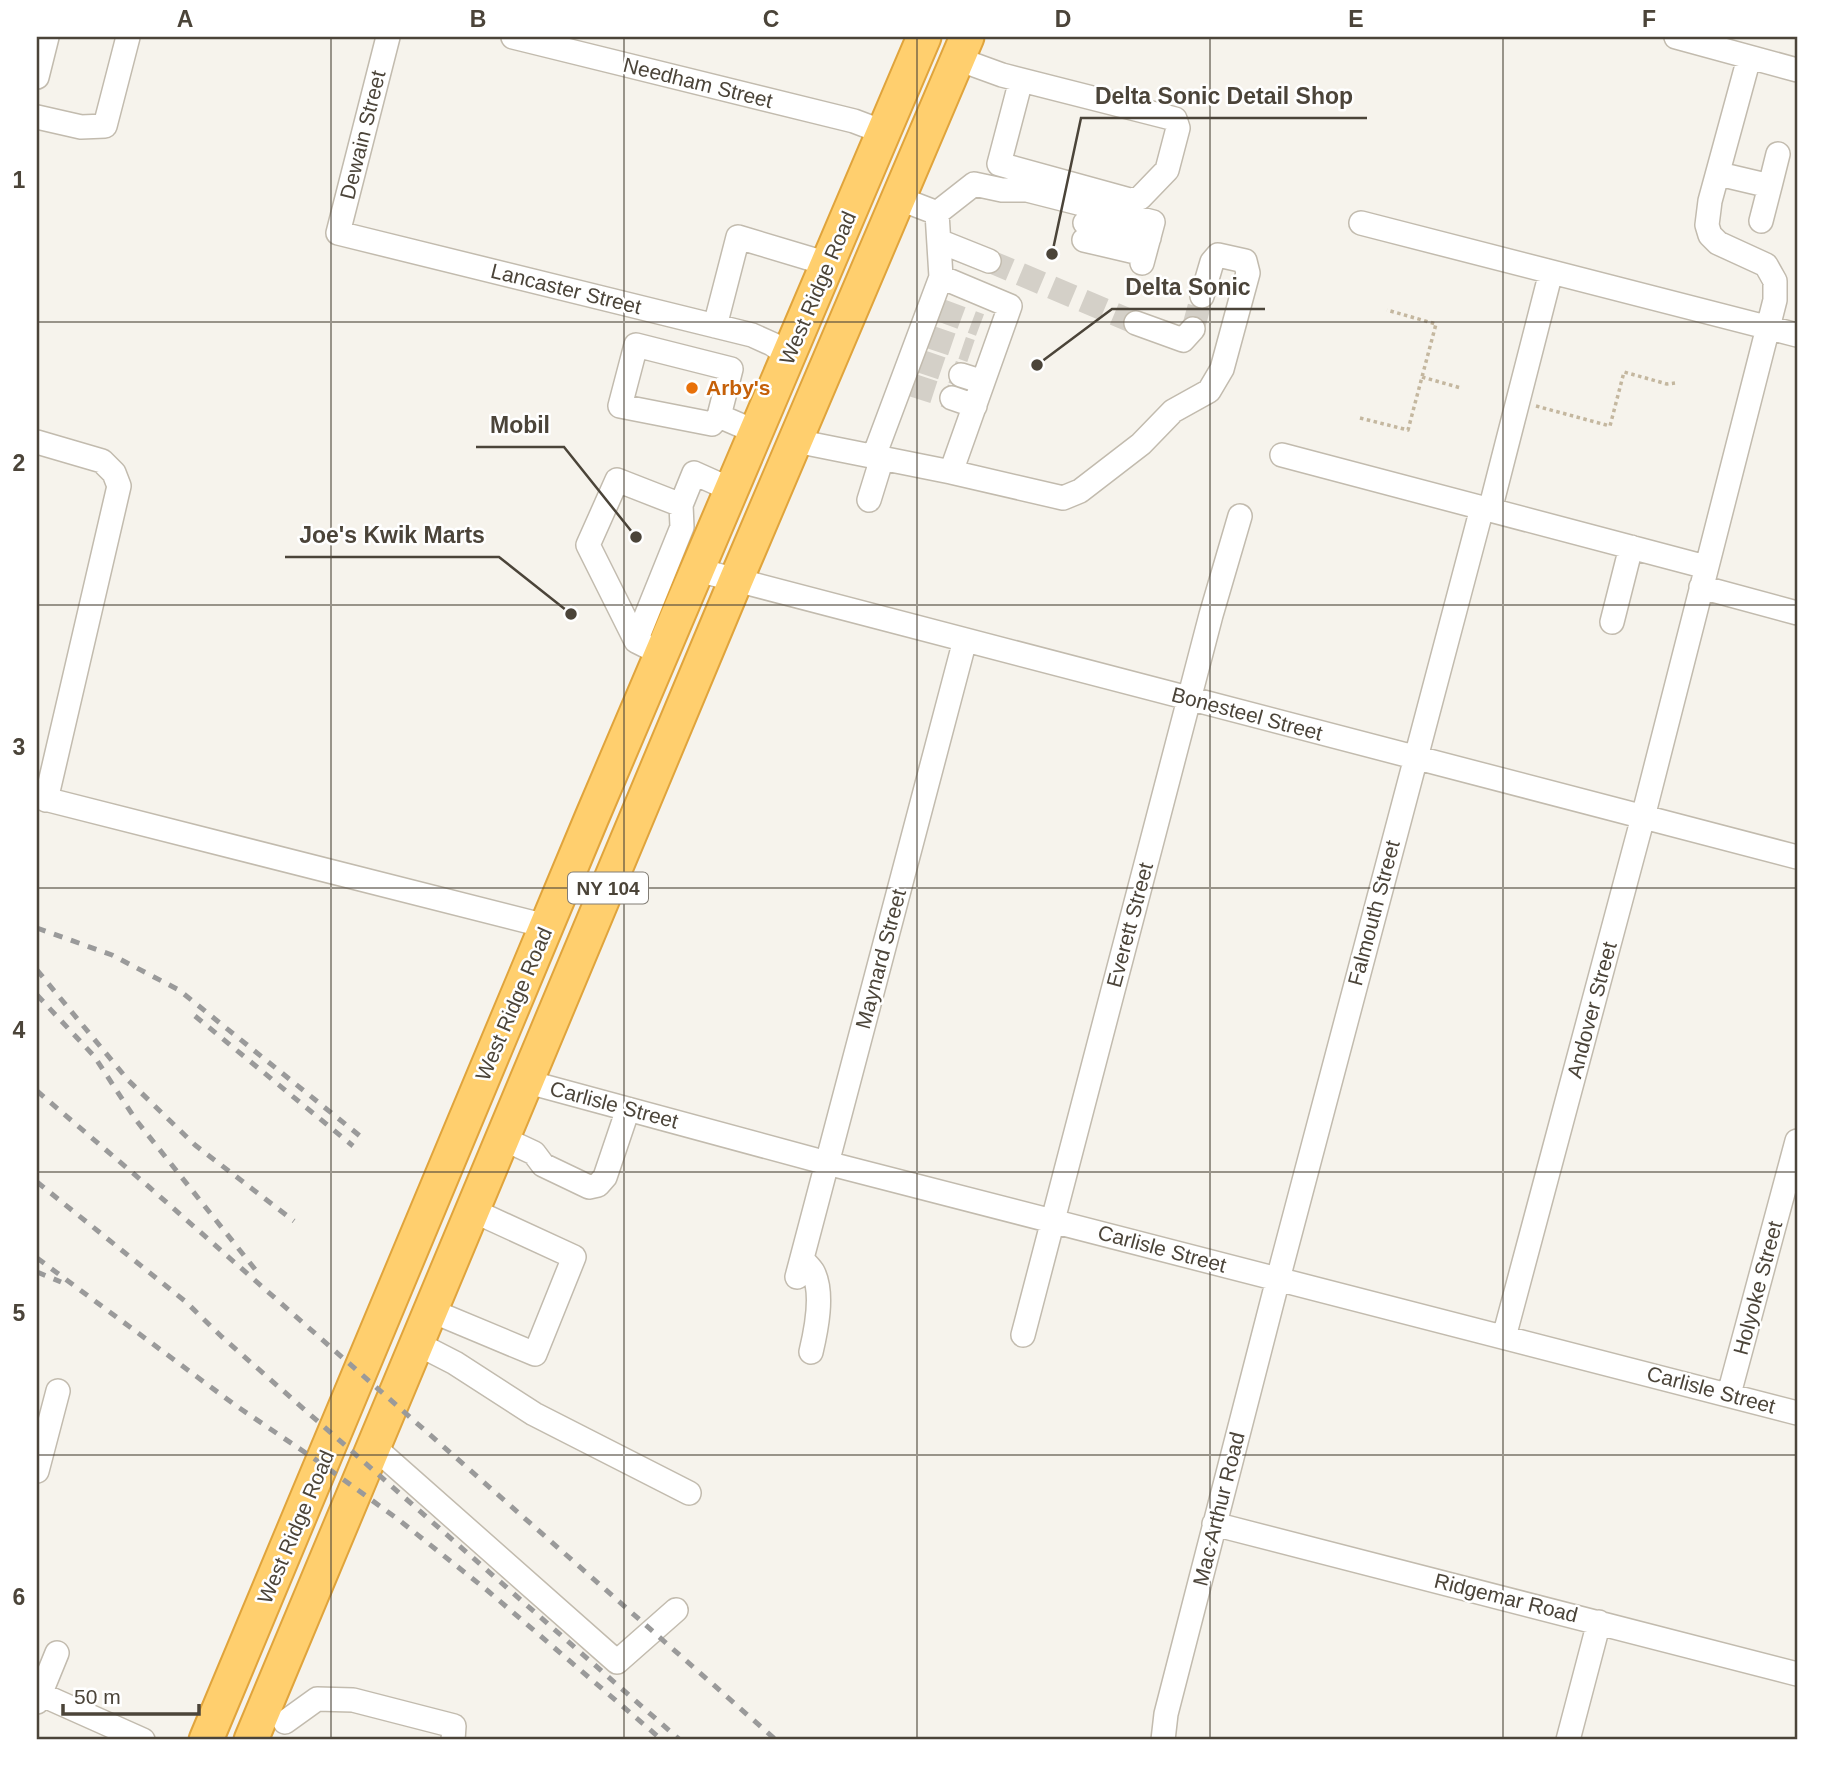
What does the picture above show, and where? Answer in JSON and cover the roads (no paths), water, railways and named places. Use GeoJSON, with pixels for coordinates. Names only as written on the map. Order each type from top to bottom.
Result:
{"type":"FeatureCollection","features":[{"type":"Feature","properties":{"kind":"highway","name":"West Ridge Road"},"geometry":{"type":"LineString","coordinates":[[206,1740],[547,926],[649,648],[698,570],[924,37]]}},
{"type":"Feature","properties":{"kind":"highway","name":"West Ridge Road"},"geometry":{"type":"LineString","coordinates":[[272,1729],[374,1447],[736,580],[962,48]]}},
{"type":"Feature","properties":{"kind":"street"},"geometry":{"type":"LineString","coordinates":[[37,77],[47,37]]}},
{"type":"Feature","properties":{"kind":"street"},"geometry":{"type":"LineString","coordinates":[[37,117],[81,127],[105,126],[128,37]]}},
{"type":"Feature","properties":{"kind":"street","name":"Dewain Street"},"geometry":{"type":"LineString","coordinates":[[338,233],[388,37]]}},
{"type":"Feature","properties":{"kind":"street","name":"Needham Street"},"geometry":{"type":"LineString","coordinates":[[513,37],[854,121],[883,132]]}},
{"type":"Feature","properties":{"kind":"street"},"geometry":{"type":"LineString","coordinates":[[1676,37],[1797,70]]}},
{"type":"Feature","properties":{"kind":"street"},"geometry":{"type":"LineString","coordinates":[[962,48],[1021,80],[1175,120],[1178,128],[1167,170],[1140,198],[1130,200],[999,164],[1021,80]]}},
{"type":"Feature","properties":{"kind":"street"},"geometry":{"type":"LineString","coordinates":[[1749,58],[1719,174],[1770,186]]}},
{"type":"Feature","properties":{"kind":"street"},"geometry":{"type":"LineString","coordinates":[[1761,221],[1778,154]]}},
{"type":"Feature","properties":{"kind":"street","name":"Andover Street"},"geometry":{"type":"LineString","coordinates":[[1504,1337],[1643,817],[1776,291],[1772,273],[1759,261],[1718,243],[1710,235],[1707,225],[1710,201],[1719,174]]}},
{"type":"Feature","properties":{"kind":"street"},"geometry":{"type":"LineString","coordinates":[[937,213],[974,184],[1002,190],[1027,190],[1153,222],[1145,252],[1084,231]]}},
{"type":"Feature","properties":{"kind":"street"},"geometry":{"type":"LineString","coordinates":[[898,198],[937,213]]}},
{"type":"Feature","properties":{"kind":"street"},"geometry":{"type":"LineString","coordinates":[[869,500],[878,457],[935,309],[941,277],[937,213]]}},
{"type":"Feature","properties":{"kind":"street"},"geometry":{"type":"LineString","coordinates":[[1361,223],[1797,335]]}},
{"type":"Feature","properties":{"kind":"street","name":"Lancaster Street"},"geometry":{"type":"LineString","coordinates":[[338,233],[715,326],[761,339],[789,356]]}},
{"type":"Feature","properties":{"kind":"street"},"geometry":{"type":"LineString","coordinates":[[715,326],[738,237],[828,264]]}},
{"type":"Feature","properties":{"kind":"street"},"geometry":{"type":"LineString","coordinates":[[939,241],[989,261]]}},
{"type":"Feature","properties":{"kind":"street"},"geometry":{"type":"LineString","coordinates":[[796,441],[1063,498],[1080,492],[1141,444],[1165,417],[1209,391],[1218,378],[1226,358],[1248,273],[1245,261],[1217,255],[1212,262],[1202,296]]}},
{"type":"Feature","properties":{"kind":"street","name":"Falmouth Street"},"geometry":{"type":"LineString","coordinates":[[1278,1279],[1415,757],[1472,547],[1486,509],[1517,401],[1551,271]]}},
{"type":"Feature","properties":{"kind":"street"},"geometry":{"type":"LineString","coordinates":[[941,277],[1010,306],[990,329],[981,355],[983,383],[951,472]]}},
{"type":"Feature","properties":{"kind":"street"},"geometry":{"type":"LineString","coordinates":[[666,352],[674,316]]}},
{"type":"Feature","properties":{"kind":"street"},"geometry":{"type":"LineString","coordinates":[[1136,323],[1183,340],[1193,329]]}},
{"type":"Feature","properties":{"kind":"street"},"geometry":{"type":"LineString","coordinates":[[636,345],[732,369],[719,416],[712,425],[620,405],[636,345]]}},
{"type":"Feature","properties":{"kind":"street"},"geometry":{"type":"LineString","coordinates":[[961,375],[983,383]]}},
{"type":"Feature","properties":{"kind":"street"},"geometry":{"type":"LineString","coordinates":[[951,398],[975,406]]}},
{"type":"Feature","properties":{"kind":"street"},"geometry":{"type":"LineString","coordinates":[[719,416],[756,432]]}},
{"type":"Feature","properties":{"kind":"street"},"geometry":{"type":"LineString","coordinates":[[37,442],[102,461],[114,472],[119,486],[42,799],[547,926]]}},
{"type":"Feature","properties":{"kind":"street"},"geometry":{"type":"LineString","coordinates":[[1282,455],[1631,547],[1797,613]]}},
{"type":"Feature","properties":{"kind":"street"},"geometry":{"type":"LineString","coordinates":[[649,648],[682,527],[681,505],[694,473],[732,490]]}},
{"type":"Feature","properties":{"kind":"street"},"geometry":{"type":"LineString","coordinates":[[649,648],[588,545],[617,480],[681,505]]}},
{"type":"Feature","properties":{"kind":"street","name":"Everett Street"},"geometry":{"type":"LineString","coordinates":[[1023,1335],[1214,601],[1240,516]]}},
{"type":"Feature","properties":{"kind":"street"},"geometry":{"type":"LineString","coordinates":[[1612,622],[1631,547]]}},
{"type":"Feature","properties":{"kind":"street","name":"Bonesteel Street"},"geometry":{"type":"LineString","coordinates":[[698,570],[1797,857]]}},
{"type":"Feature","properties":{"kind":"street","name":"Maynard Street"},"geometry":{"type":"LineString","coordinates":[[811,1352],[818,1320],[817,1289],[814,1273],[799,1268],[965,640]]}},
{"type":"Feature","properties":{"kind":"street","name":"Carlisle Street"},"geometry":{"type":"LineString","coordinates":[[528,1082],[827,1163],[1797,1413]]}},
{"type":"Feature","properties":{"kind":"street"},"geometry":{"type":"LineString","coordinates":[[504,1139],[534,1153],[543,1165],[589,1187],[598,1185],[605,1177],[628,1110]]}},
{"type":"Feature","properties":{"kind":"street","name":"Holyoke Street"},"geometry":{"type":"LineString","coordinates":[[1729,1394],[1797,1141]]}},
{"type":"Feature","properties":{"kind":"street"},"geometry":{"type":"LineString","coordinates":[[432,1311],[536,1354],[574,1257],[474,1210]]}},
{"type":"Feature","properties":{"kind":"street","name":"Mac Arthur Road"},"geometry":{"type":"LineString","coordinates":[[1163,1740],[1166,1714],[1278,1279]]}},
{"type":"Feature","properties":{"kind":"street"},"geometry":{"type":"LineString","coordinates":[[418,1344],[456,1363],[534,1414],[689,1493]]}},
{"type":"Feature","properties":{"kind":"street"},"geometry":{"type":"LineString","coordinates":[[37,1471],[58,1391]]}},
{"type":"Feature","properties":{"kind":"street"},"geometry":{"type":"LineString","coordinates":[[374,1447],[617,1662],[676,1610]]}},
{"type":"Feature","properties":{"kind":"street","name":"Ridgemar Road"},"geometry":{"type":"LineString","coordinates":[[1214,1524],[1797,1674]]}},
{"type":"Feature","properties":{"kind":"street"},"geometry":{"type":"LineString","coordinates":[[1567,1740],[1599,1622]]}},
{"type":"Feature","properties":{"kind":"street"},"geometry":{"type":"LineString","coordinates":[[57,1653],[38,1698],[142,1740]]}},
{"type":"Feature","properties":{"kind":"street"},"geometry":{"type":"LineString","coordinates":[[272,1729],[317,1699],[353,1700],[454,1726],[453,1740]]}},
{"type":"Feature","properties":{"kind":"tunnel"},"geometry":{"type":"LineString","coordinates":[[989,261],[1136,323]]}},
{"type":"Feature","properties":{"kind":"tunnel"},"geometry":{"type":"LineString","coordinates":[[1193,329],[1202,296]]}},
{"type":"Feature","properties":{"kind":"tunnel"},"geometry":{"type":"LineString","coordinates":[[940,310],[980,325]]}},
{"type":"Feature","properties":{"kind":"tunnel"},"geometry":{"type":"LineString","coordinates":[[930,337],[971,351]]}},
{"type":"Feature","properties":{"kind":"tunnel"},"geometry":{"type":"LineString","coordinates":[[920,361],[961,375]]}},
{"type":"Feature","properties":{"kind":"tunnel"},"geometry":{"type":"LineString","coordinates":[[912,385],[952,398]]}},
{"type":"Feature","properties":{"kind":"railway"},"geometry":{"type":"LineString","coordinates":[[37,928],[112,955],[179,990],[360,1136]]}},
{"type":"Feature","properties":{"kind":"railway"},"geometry":{"type":"LineString","coordinates":[[37,970],[128,1080],[195,1145],[294,1221]]}},
{"type":"Feature","properties":{"kind":"railway"},"geometry":{"type":"LineString","coordinates":[[37,995],[94,1056],[136,1120],[258,1273]]}},
{"type":"Feature","properties":{"kind":"railway"},"geometry":{"type":"LineString","coordinates":[[195,1016],[353,1146]]}},
{"type":"Feature","properties":{"kind":"railway"},"geometry":{"type":"LineString","coordinates":[[37,1091],[776,1740]]}},
{"type":"Feature","properties":{"kind":"railway"},"geometry":{"type":"LineString","coordinates":[[37,1182],[186,1302],[222,1337],[680,1740]]}},
{"type":"Feature","properties":{"kind":"railway"},"geometry":{"type":"LineString","coordinates":[[37,1258],[235,1405],[399,1520],[488,1591],[662,1740]]}},
{"type":"Feature","properties":{"kind":"railway"},"geometry":{"type":"LineString","coordinates":[[37,1272],[61,1282]]}},
{"type":"Feature","properties":{"kind":"place","name":"Delta Sonic Detail Shop"},"geometry":{"type":"Point","coordinates":[1052,254]}},
{"type":"Feature","properties":{"kind":"place","name":"Delta Sonic"},"geometry":{"type":"Point","coordinates":[1037,365]}},
{"type":"Feature","properties":{"kind":"place","name":"Arby's"},"geometry":{"type":"Point","coordinates":[692,388]}},
{"type":"Feature","properties":{"kind":"place","name":"Mobil"},"geometry":{"type":"Point","coordinates":[636,537]}},
{"type":"Feature","properties":{"kind":"place","name":"Joe's Kwik Marts"},"geometry":{"type":"Point","coordinates":[571,614]}}]}
